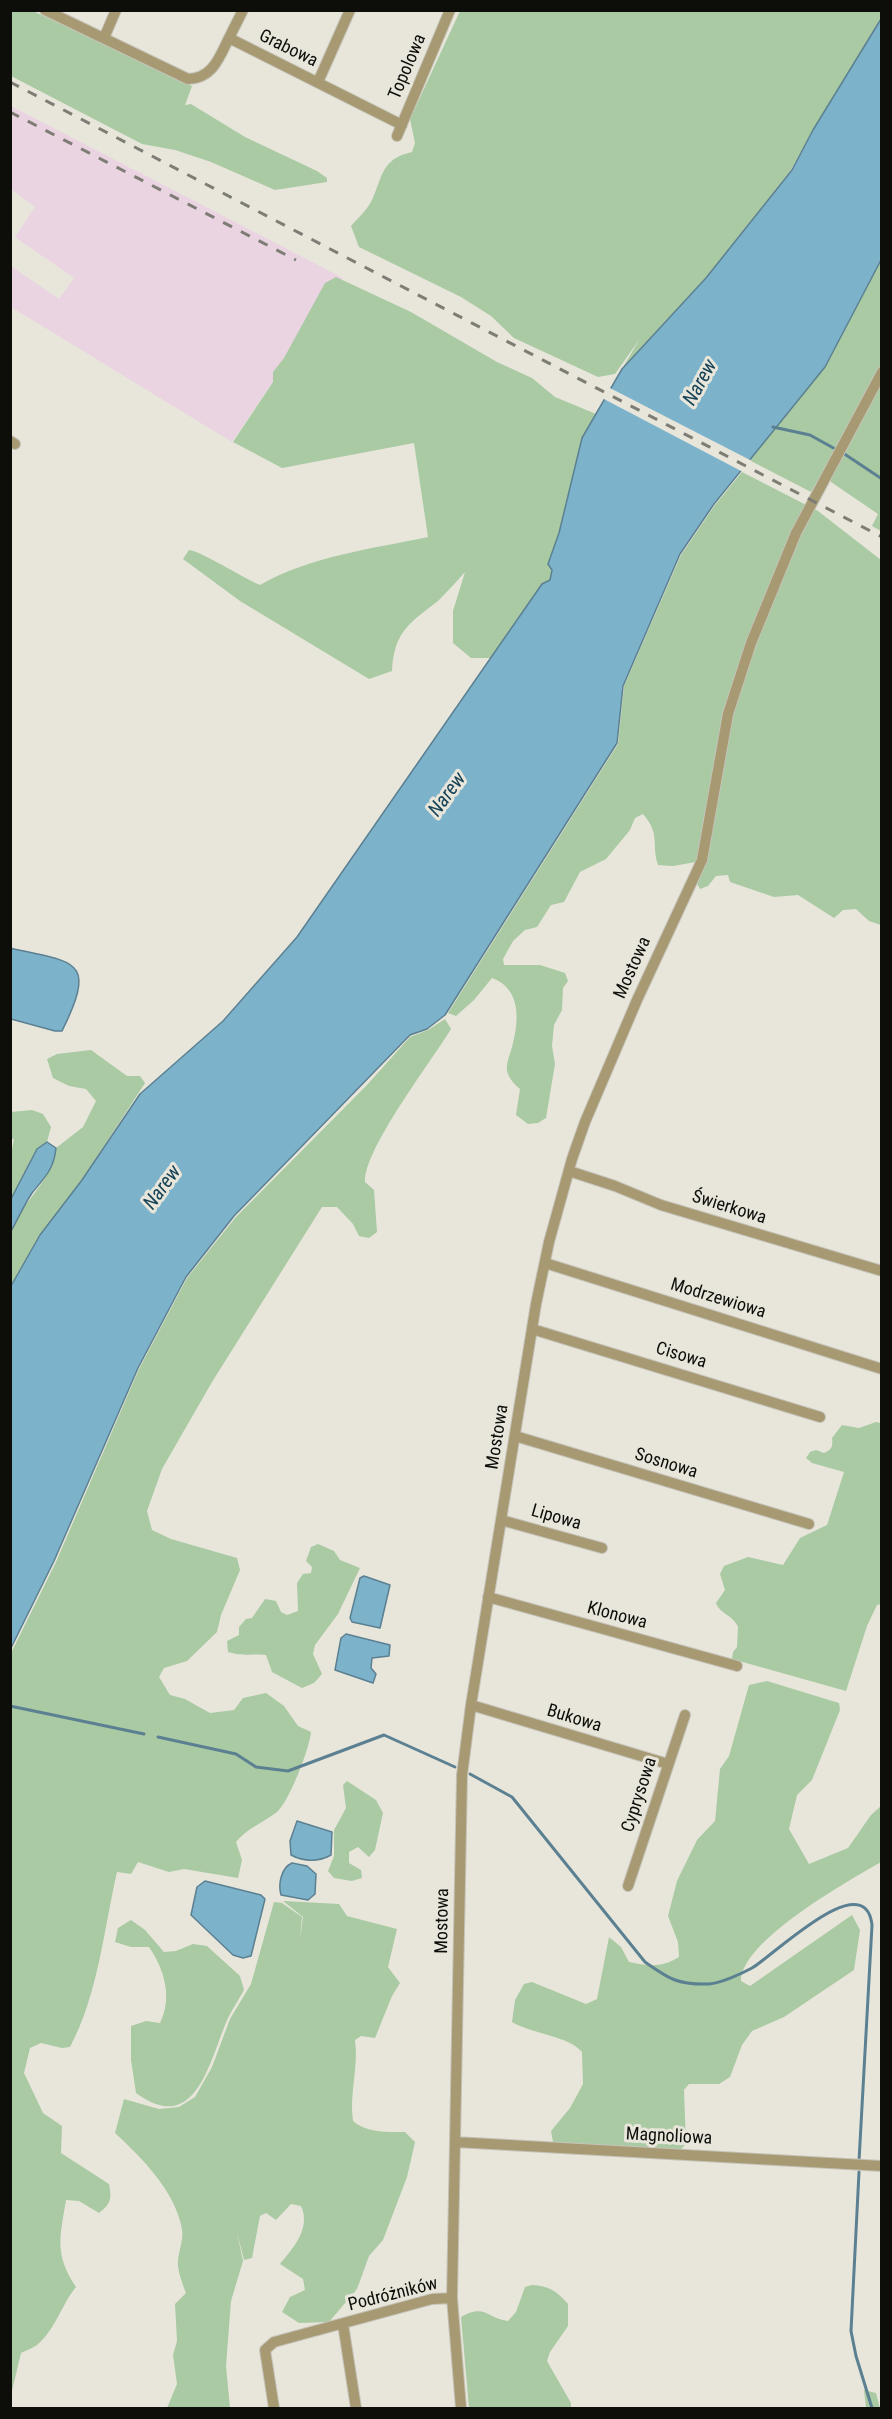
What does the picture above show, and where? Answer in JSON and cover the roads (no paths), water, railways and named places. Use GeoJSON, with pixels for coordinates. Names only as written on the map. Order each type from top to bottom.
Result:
{"type":"FeatureCollection","features":[{"type":"Feature","properties":{"kind":"street"},"geometry":{"type":"LineString","coordinates":[[45,10],[175,75],[188,79],[196,79],[210,72],[243,10]]}},
{"type":"Feature","properties":{"kind":"street"},"geometry":{"type":"LineString","coordinates":[[104,38],[116,10]]}},
{"type":"Feature","properties":{"kind":"street"},"geometry":{"type":"LineString","coordinates":[[318,82],[350,10]]}},
{"type":"Feature","properties":{"kind":"street","name":"Topolowa"},"geometry":{"type":"LineString","coordinates":[[397,136],[450,10]]}},
{"type":"Feature","properties":{"kind":"street","name":"Grabowa"},"geometry":{"type":"LineString","coordinates":[[229,38],[402,125]]}},
{"type":"Feature","properties":{"kind":"street","name":"Mostowa"},"geometry":{"type":"LineString","coordinates":[[461,2409],[452,2298],[462,1775],[488,1597],[545,1263],[569,1172],[606,1073],[702,860],[735,691],[775,584],[805,516],[882,372]]}},
{"type":"Feature","properties":{"kind":"street","name":"Świerkowa"},"geometry":{"type":"LineString","coordinates":[[569,1172],[615,1186],[661,1205],[882,1271]]}},
{"type":"Feature","properties":{"kind":"street","name":"Modrzewiowa"},"geometry":{"type":"LineString","coordinates":[[545,1263],[882,1369]]}},
{"type":"Feature","properties":{"kind":"street","name":"Cisowa"},"geometry":{"type":"LineString","coordinates":[[532,1329],[820,1417]]}},
{"type":"Feature","properties":{"kind":"street","name":"Sosnowa"},"geometry":{"type":"LineString","coordinates":[[515,1436],[809,1524]]}},
{"type":"Feature","properties":{"kind":"street","name":"Lipowa"},"geometry":{"type":"LineString","coordinates":[[501,1520],[602,1548]]}},
{"type":"Feature","properties":{"kind":"street","name":"Klonowa"},"geometry":{"type":"LineString","coordinates":[[488,1597],[737,1666]]}},
{"type":"Feature","properties":{"kind":"street","name":"Bukowa"},"geometry":{"type":"LineString","coordinates":[[471,1705],[668,1764]]}},
{"type":"Feature","properties":{"kind":"street","name":"Cyprysowa"},"geometry":{"type":"LineString","coordinates":[[628,1886],[685,1715]]}},
{"type":"Feature","properties":{"kind":"street","name":"Magnoliowa"},"geometry":{"type":"LineString","coordinates":[[455,2142],[882,2166]]}},
{"type":"Feature","properties":{"kind":"street","name":"Podróżników"},"geometry":{"type":"LineString","coordinates":[[274,2409],[265,2355],[268,2346],[282,2339],[432,2299],[452,2298]]}},
{"type":"Feature","properties":{"kind":"street","name":"Podróżników"},"geometry":{"type":"LineString","coordinates":[[343,2324],[356,2409]]}},
{"type":"Feature","properties":{"kind":"water","name":"Narew"},"geometry":{"type":"Polygon","coordinates":[[[881,19],[881,260],[825,367],[714,504],[680,554],[623,686],[617,743],[445,1015],[427,1029],[410,1035],[234,1216],[186,1277],[138,1368],[54,1561],[11,1648],[11,1286],[40,1235],[82,1180],[140,1094],[223,1021],[297,937],[542,584],[550,580],[552,570],[548,564],[559,533],[582,438],[622,369],[706,278],[792,170],[813,130],[881,19]]]}},
{"type":"Feature","properties":{"kind":"water"},"geometry":{"type":"Polygon","coordinates":[[[10,948],[51,957],[74,968],[79,977],[78,989],[62,1031],[11,1019],[10,948]]]}},
{"type":"Feature","properties":{"kind":"water"},"geometry":{"type":"Polygon","coordinates":[[[47,1142],[56,1148],[53,1162],[11,1231],[11,1199],[37,1149],[47,1142]]]}},
{"type":"Feature","properties":{"kind":"water"},"geometry":{"type":"Polygon","coordinates":[[[364,1576],[390,1585],[380,1628],[352,1622],[350,1618],[360,1578],[364,1576]]]}},
{"type":"Feature","properties":{"kind":"water"},"geometry":{"type":"Polygon","coordinates":[[[346,1634],[390,1645],[389,1656],[372,1658],[371,1668],[376,1674],[373,1683],[335,1670],[341,1638],[346,1634]]]}},
{"type":"Feature","properties":{"kind":"water"},"geometry":{"type":"Polygon","coordinates":[[[297,1821],[332,1832],[331,1855],[311,1860],[291,1855],[290,1841],[297,1821]]]}},
{"type":"Feature","properties":{"kind":"water"},"geometry":{"type":"Polygon","coordinates":[[[292,1863],[307,1866],[316,1874],[315,1894],[308,1900],[281,1895],[281,1877],[288,1865],[292,1863]]]}},
{"type":"Feature","properties":{"kind":"water"},"geometry":{"type":"Polygon","coordinates":[[[205,1881],[261,1895],[265,1899],[251,1956],[243,1958],[233,1955],[191,1915],[197,1887],[205,1881]]]}},
{"type":"Feature","properties":{"kind":"waterway"},"geometry":{"type":"LineString","coordinates":[[773,427],[810,435],[837,450]]}},
{"type":"Feature","properties":{"kind":"waterway"},"geometry":{"type":"LineString","coordinates":[[843,453],[882,479]]}},
{"type":"Feature","properties":{"kind":"waterway"},"geometry":{"type":"LineString","coordinates":[[10,1706],[144,1734]]}},
{"type":"Feature","properties":{"kind":"waterway"},"geometry":{"type":"LineString","coordinates":[[158,1737],[236,1754],[256,1767],[288,1771],[384,1735],[455,1767]]}},
{"type":"Feature","properties":{"kind":"waterway"},"geometry":{"type":"LineString","coordinates":[[470,1774],[512,1797],[645,1962],[674,1980],[698,1984],[725,1980],[752,1968],[797,1933],[836,1909],[853,1904],[866,1909],[872,1925],[859,2161]]}},
{"type":"Feature","properties":{"kind":"waterway"},"geometry":{"type":"LineString","coordinates":[[859,2172],[851,2331],[872,2408]]}},
{"type":"Feature","properties":{"kind":"railway"},"geometry":{"type":"LineString","coordinates":[[10,82],[882,537]]}},
{"type":"Feature","properties":{"kind":"railway"},"geometry":{"type":"LineString","coordinates":[[10,112],[296,260]]}}]}
